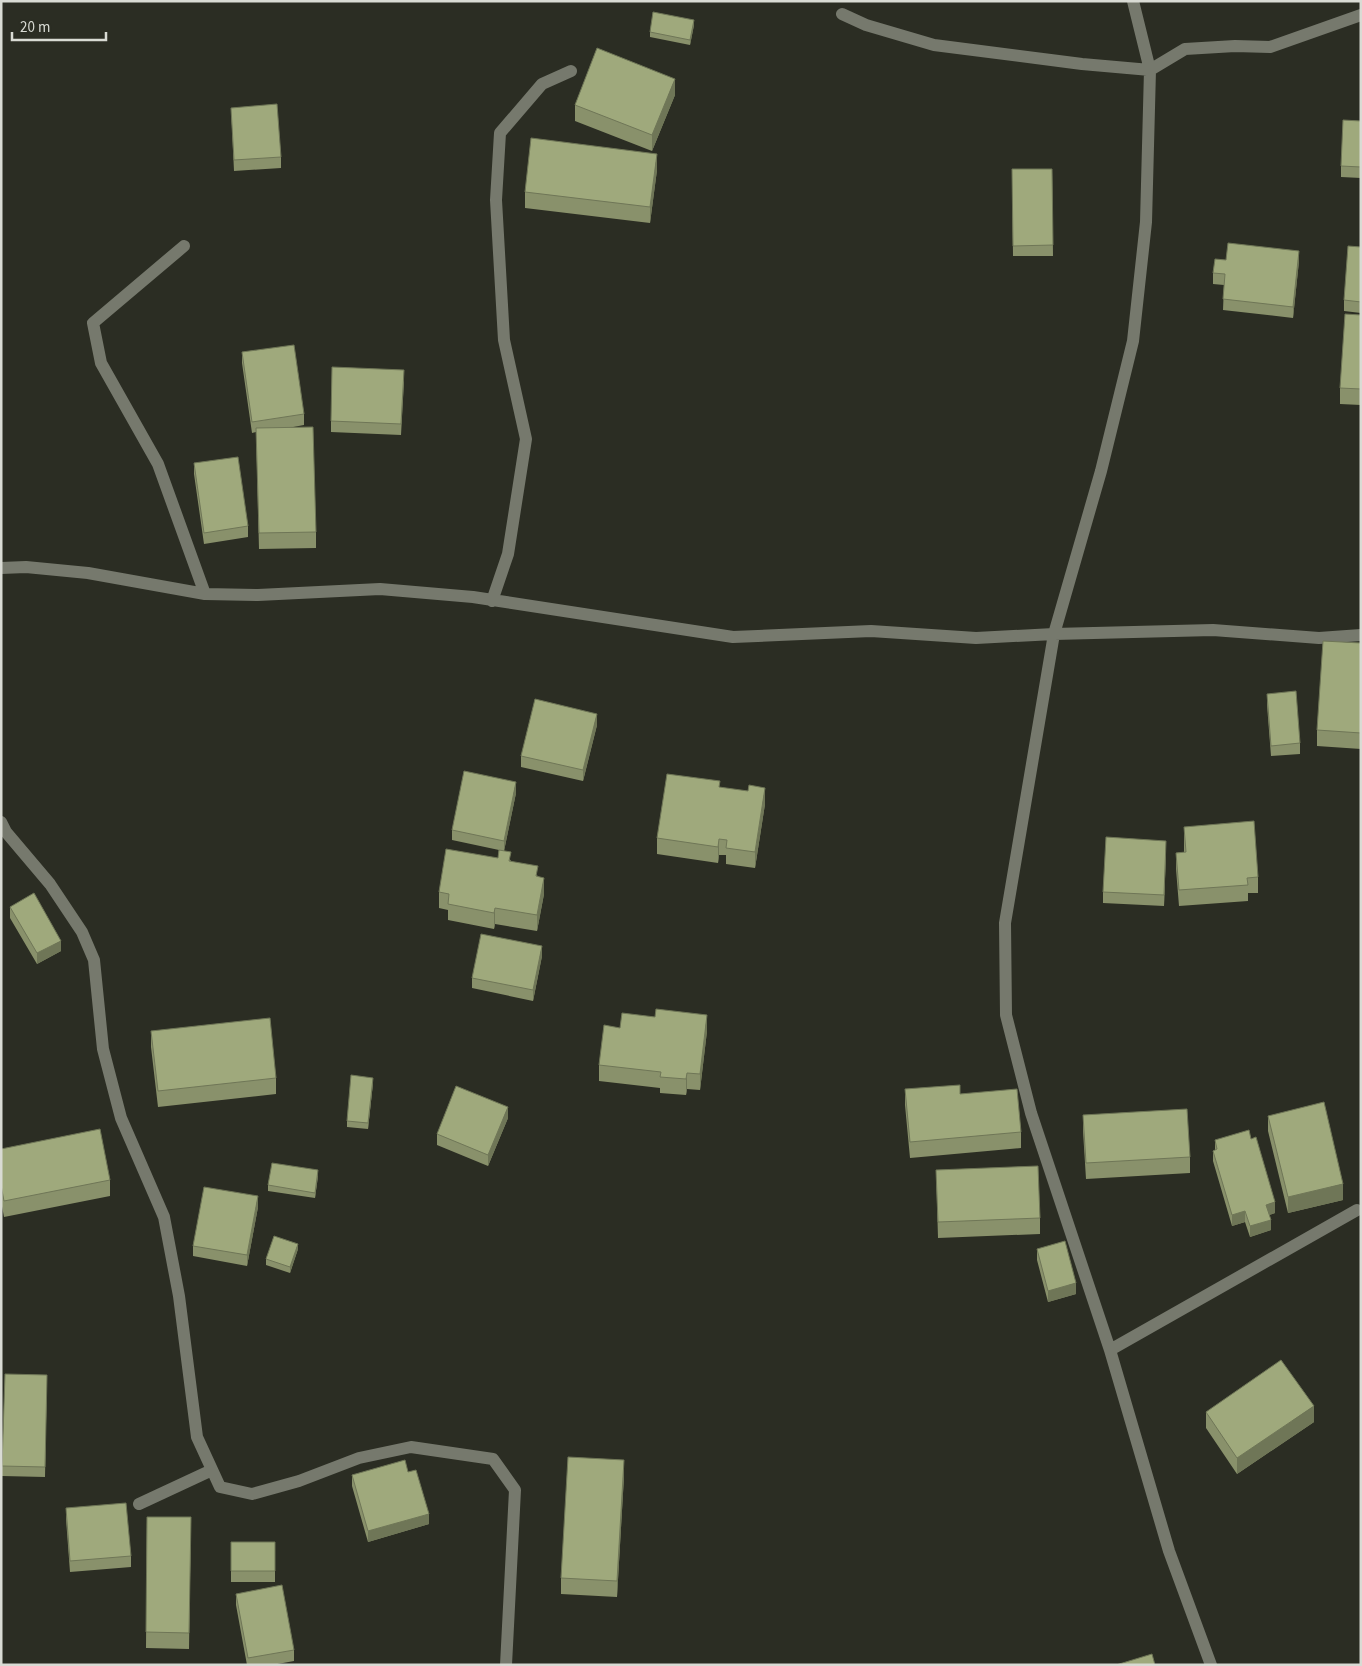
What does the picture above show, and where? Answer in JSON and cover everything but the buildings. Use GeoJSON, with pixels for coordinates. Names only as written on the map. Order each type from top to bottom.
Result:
{"type":"FeatureCollection","features":[{"type":"Feature","properties":{"kind":"street"},"geometry":{"type":"LineString","coordinates":[[1134,1],[1150,70],[1146,222],[1133,341],[1101,471],[1054,634],[1005,923],[1006,1015],[1032,1113],[1110,1350],[1169,1551],[1211,1665]]}},
{"type":"Feature","properties":{"kind":"street"},"geometry":{"type":"LineString","coordinates":[[842,14],[866,25],[934,45],[1082,64],[1150,70],[1185,49],[1235,46],[1270,47],[1361,15]]}},
{"type":"Feature","properties":{"kind":"street"},"geometry":{"type":"LineString","coordinates":[[492,601],[508,554],[526,439],[504,340],[496,200],[500,133],[542,84],[570,71]]}},
{"type":"Feature","properties":{"kind":"street"},"geometry":{"type":"LineString","coordinates":[[184,246],[93,323],[101,363],[158,464],[205,594]]}},
{"type":"Feature","properties":{"kind":"street"},"geometry":{"type":"LineString","coordinates":[[1,568],[88,573],[205,594],[258,595],[380,589],[473,597],[733,637],[872,631],[976,638],[1213,630],[1319,638],[1361,635]]}},
{"type":"Feature","properties":{"kind":"street"},"geometry":{"type":"LineString","coordinates":[[1,822],[6,832],[50,884],[82,932],[94,960],[103,1050],[121,1118],[164,1217],[179,1296],[197,1436],[220,1487],[252,1494],[299,1481],[359,1458],[411,1447],[493,1459],[515,1490],[506,1665]]}},
{"type":"Feature","properties":{"kind":"street"},"geometry":{"type":"LineString","coordinates":[[1110,1350],[1357,1210]]}},
{"type":"Feature","properties":{"kind":"street"},"geometry":{"type":"LineString","coordinates":[[138,1504],[212,1470]]}}]}
